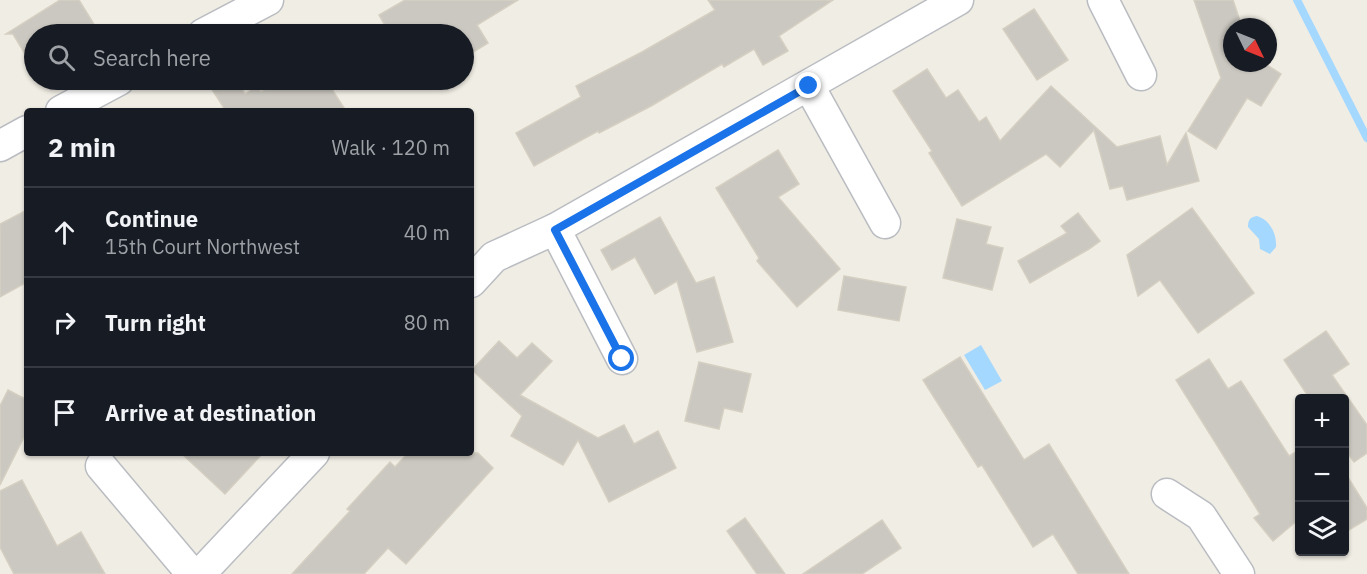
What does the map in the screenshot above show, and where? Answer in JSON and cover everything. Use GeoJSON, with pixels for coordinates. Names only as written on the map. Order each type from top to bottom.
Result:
{"type":"FeatureCollection","features":[{"type":"Feature","properties":{"kind":"street"},"geometry":{"type":"LineString","coordinates":[[222,24],[268,0]]}},
{"type":"Feature","properties":{"kind":"street"},"geometry":{"type":"LineString","coordinates":[[474,279],[494,257],[555,230],[958,0]]}},
{"type":"Feature","properties":{"kind":"street"},"geometry":{"type":"LineString","coordinates":[[1103,0],[1141,75]]}},
{"type":"Feature","properties":{"kind":"street"},"geometry":{"type":"LineString","coordinates":[[809,86],[885,223]]}},
{"type":"Feature","properties":{"kind":"street"},"geometry":{"type":"LineString","coordinates":[[67,108],[100,90]]}},
{"type":"Feature","properties":{"kind":"street"},"geometry":{"type":"LineString","coordinates":[[0,146],[24,132]]}},
{"type":"Feature","properties":{"kind":"street"},"geometry":{"type":"LineString","coordinates":[[555,230],[622,359]]}},
{"type":"Feature","properties":{"kind":"street"},"geometry":{"type":"LineString","coordinates":[[200,574],[311,456]]}},
{"type":"Feature","properties":{"kind":"street"},"geometry":{"type":"LineString","coordinates":[[101,466],[192,574]]}},
{"type":"Feature","properties":{"kind":"street"},"geometry":{"type":"LineString","coordinates":[[1167,494],[1201,516],[1239,574]]}},
{"type":"Feature","properties":{"kind":"water"},"geometry":{"type":"Polygon","coordinates":[[[1257,216],[1269,224],[1274,233],[1276,247],[1270,254],[1260,249],[1259,239],[1248,227],[1250,219],[1257,216]]]}},
{"type":"Feature","properties":{"kind":"water"},"geometry":{"type":"Polygon","coordinates":[[[981,345],[1002,381],[985,390],[964,355],[981,345]]]}},
{"type":"Feature","properties":{"kind":"building"},"geometry":{"type":"Polygon","coordinates":[[[60,0],[79,0],[94,24],[24,24],[24,52],[13,34],[6,34],[60,0]]]}},
{"type":"Feature","properties":{"kind":"building"},"geometry":{"type":"Polygon","coordinates":[[[405,0],[518,0],[477,25],[488,43],[474,52],[474,24],[384,24],[379,15],[405,0]]]}},
{"type":"Feature","properties":{"kind":"building"},"geometry":{"type":"Polygon","coordinates":[[[708,0],[833,0],[779,36],[788,51],[763,65],[754,49],[724,67],[722,64],[651,106],[599,133],[598,131],[534,166],[516,133],[581,97],[576,86],[642,52],[715,10],[708,0]]]}},
{"type":"Feature","properties":{"kind":"building"},"geometry":{"type":"Polygon","coordinates":[[[1194,0],[1233,0],[1239,18],[1223,18],[1223,72],[1277,71],[1281,74],[1261,106],[1247,98],[1216,149],[1188,131],[1221,78],[1194,0]]]}},
{"type":"Feature","properties":{"kind":"building"},"geometry":{"type":"Polygon","coordinates":[[[1034,9],[1068,60],[1037,80],[1003,29],[1034,9]]]}},
{"type":"Feature","properties":{"kind":"building"},"geometry":{"type":"Polygon","coordinates":[[[927,69],[946,98],[958,90],[979,122],[986,117],[1000,141],[1051,86],[1117,147],[1160,136],[1167,165],[1186,133],[1199,181],[1127,200],[1123,186],[1110,189],[1094,130],[1060,167],[1046,154],[962,206],[929,153],[932,151],[893,91],[927,69]]]}},
{"type":"Feature","properties":{"kind":"building"},"geometry":{"type":"Polygon","coordinates":[[[212,90],[242,90],[245,94],[251,90],[261,92],[264,90],[332,90],[344,108],[224,108],[212,90]]]}},
{"type":"Feature","properties":{"kind":"building"},"geometry":{"type":"Polygon","coordinates":[[[778,150],[799,184],[778,197],[840,269],[797,307],[757,261],[759,258],[716,188],[778,150]]]}},
{"type":"Feature","properties":{"kind":"building"},"geometry":{"type":"Polygon","coordinates":[[[1192,208],[1254,293],[1198,333],[1160,280],[1138,296],[1127,255],[1192,208]]]}},
{"type":"Feature","properties":{"kind":"building"},"geometry":{"type":"Polygon","coordinates":[[[24,212],[24,284],[0,297],[0,224],[24,212]]]}},
{"type":"Feature","properties":{"kind":"building"},"geometry":{"type":"Polygon","coordinates":[[[1078,213],[1100,241],[1030,283],[1018,261],[1067,233],[1061,226],[1078,213]]]}},
{"type":"Feature","properties":{"kind":"building"},"geometry":{"type":"Polygon","coordinates":[[[660,217],[696,283],[714,277],[733,342],[697,352],[677,281],[655,294],[635,257],[612,270],[601,250],[660,217]]]}},
{"type":"Feature","properties":{"kind":"building"},"geometry":{"type":"Polygon","coordinates":[[[957,219],[991,227],[986,244],[1003,248],[992,290],[943,278],[957,219]]]}},
{"type":"Feature","properties":{"kind":"building"},"geometry":{"type":"Polygon","coordinates":[[[844,276],[906,287],[899,321],[838,310],[844,276]]]}},
{"type":"Feature","properties":{"kind":"building"},"geometry":{"type":"Polygon","coordinates":[[[1326,331],[1349,364],[1332,375],[1345,394],[1307,394],[1284,360],[1326,331]]]}},
{"type":"Feature","properties":{"kind":"building"},"geometry":{"type":"Polygon","coordinates":[[[499,341],[517,358],[532,343],[552,361],[520,395],[598,438],[624,425],[634,444],[658,431],[676,468],[609,502],[578,440],[563,465],[511,436],[522,416],[474,372],[474,368],[499,341]]]}},
{"type":"Feature","properties":{"kind":"building"},"geometry":{"type":"Polygon","coordinates":[[[960,357],[1024,460],[1049,444],[1129,574],[1078,574],[1053,534],[1033,547],[982,465],[978,467],[923,380],[960,357]]]}},
{"type":"Feature","properties":{"kind":"building"},"geometry":{"type":"Polygon","coordinates":[[[1209,359],[1228,389],[1241,381],[1289,456],[1295,452],[1295,522],[1273,541],[1254,518],[1260,514],[1176,380],[1209,359]]]}},
{"type":"Feature","properties":{"kind":"building"},"geometry":{"type":"Polygon","coordinates":[[[699,362],[751,374],[742,412],[724,408],[719,429],[685,421],[699,362]]]}},
{"type":"Feature","properties":{"kind":"building"},"geometry":{"type":"Polygon","coordinates":[[[8,390],[24,398],[24,437],[0,485],[0,406],[8,390]]]}},
{"type":"Feature","properties":{"kind":"building"},"geometry":{"type":"Polygon","coordinates":[[[1349,399],[1367,425],[1367,453],[1354,462],[1349,455],[1349,399]]]}},
{"type":"Feature","properties":{"kind":"building"},"geometry":{"type":"Polygon","coordinates":[[[474,453],[478,453],[493,468],[406,564],[388,548],[364,574],[292,574],[350,511],[347,509],[390,462],[395,467],[405,456],[474,456],[474,453]]]}},
{"type":"Feature","properties":{"kind":"building"},"geometry":{"type":"Polygon","coordinates":[[[184,456],[260,456],[225,494],[184,456]]]}},
{"type":"Feature","properties":{"kind":"building"},"geometry":{"type":"Polygon","coordinates":[[[1349,479],[1367,508],[1367,519],[1349,530],[1349,479]]]}},
{"type":"Feature","properties":{"kind":"building"},"geometry":{"type":"Polygon","coordinates":[[[22,480],[57,546],[81,532],[105,574],[14,574],[0,547],[0,491],[22,480]]]}},
{"type":"Feature","properties":{"kind":"building"},"geometry":{"type":"Polygon","coordinates":[[[745,518],[785,574],[757,574],[727,531],[745,518]]]}},
{"type":"Feature","properties":{"kind":"building"},"geometry":{"type":"Polygon","coordinates":[[[882,520],[901,548],[862,574],[803,574],[882,520]]]}},
{"type":"Feature","properties":{"kind":"waterway"},"geometry":{"type":"LineString","coordinates":[[1297,0],[1367,138]]}},
{"type":"Feature","properties":{"kind":"route"},"geometry":{"type":"LineString","coordinates":[[622,359],[555,230],[809,86]]}}]}
